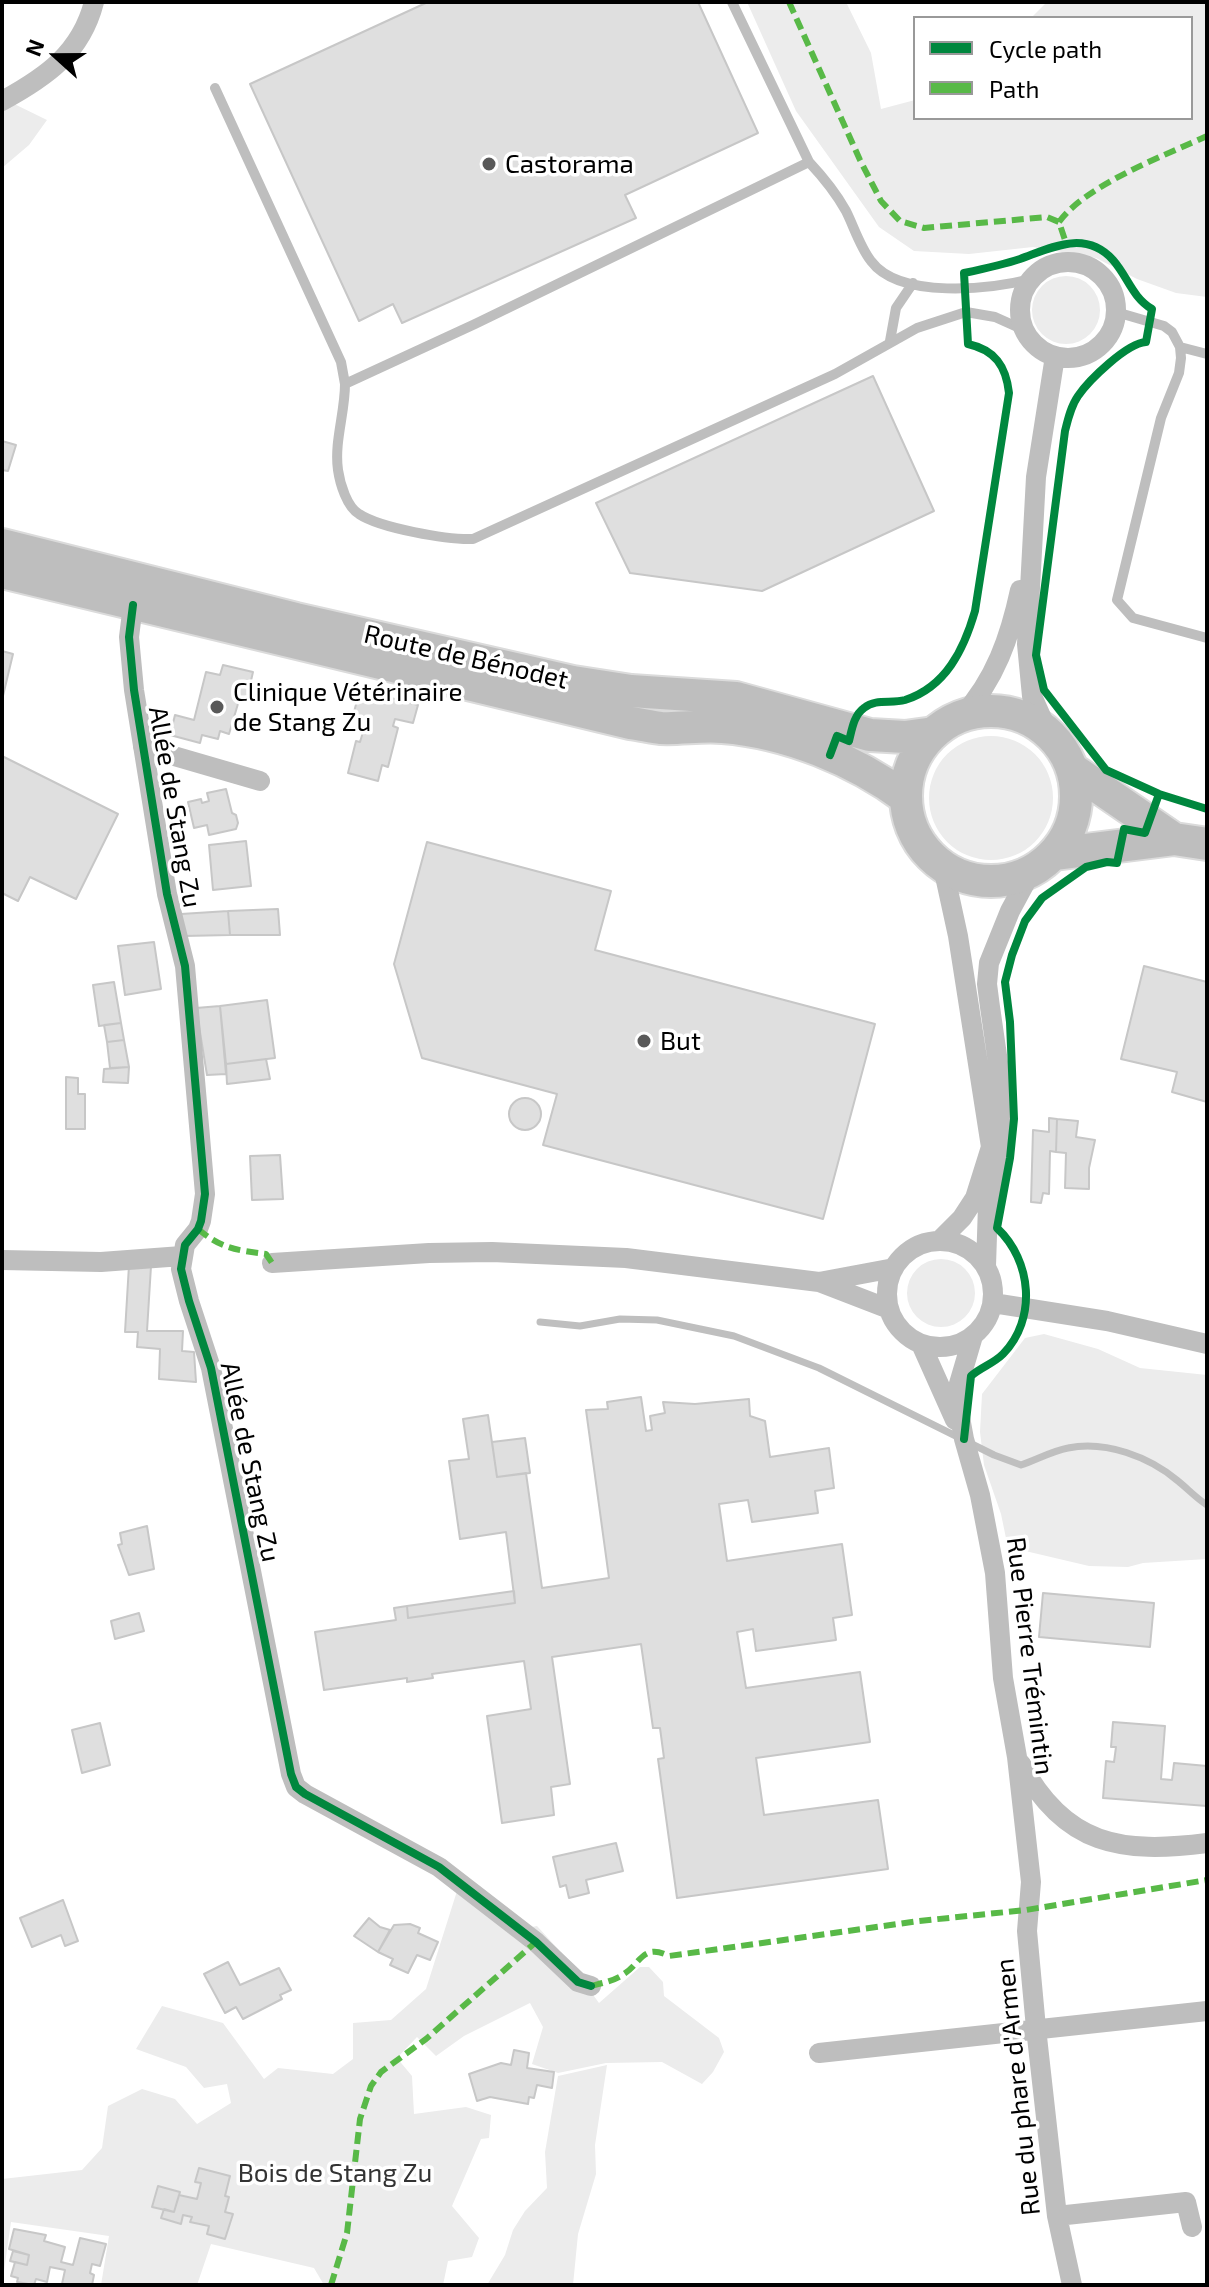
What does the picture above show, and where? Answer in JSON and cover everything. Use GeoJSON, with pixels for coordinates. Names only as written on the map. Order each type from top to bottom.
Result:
{"type":"FeatureCollection","features":[{"type":"Feature","properties":{"kind":"main road","name":"Route de Bénodet"},"geometry":{"type":"LineString","coordinates":[[2,545],[296,619],[610,688],[755,701],[870,735],[905,737],[934,733]]}},
{"type":"Feature","properties":{"kind":"main road","name":"Route de Bénodet"},"geometry":{"type":"LineString","coordinates":[[2,572],[630,723],[660,728],[720,726],[752,731],[830,755],[867,772],[906,798]]}},
{"type":"Feature","properties":{"kind":"main road"},"geometry":{"type":"LineString","coordinates":[[1042,863],[1067,835],[1075,814],[1076,792],[1072,769],[1058,743],[1028,719],[1007,712],[984,711],[962,716],[934,733],[918,752],[909,774],[906,798],[909,818],[928,853],[943,867],[964,877],[987,881],[1009,880],[1042,863],[1174,839],[1207,844]]}},
{"type":"Feature","properties":{"kind":"main road"},"geometry":{"type":"LineString","coordinates":[[1072,769],[1174,839]]}},
{"type":"Feature","properties":{"kind":"street"},"geometry":{"type":"LineString","coordinates":[[2,101],[23,89],[68,54],[81,38],[94,2]]}},
{"type":"Feature","properties":{"kind":"street"},"geometry":{"type":"LineString","coordinates":[[1071,261],[1099,272],[1115,297],[1116,312],[1106,339],[1096,349],[1083,356],[1069,358],[1042,351],[1032,342],[1024,330],[1020,304],[1023,290],[1042,269],[1071,261]]}},
{"type":"Feature","properties":{"kind":"street"},"geometry":{"type":"LineString","coordinates":[[1048,732],[1036,709],[1029,682],[1027,644],[1032,527],[1042,430],[1055,356]]}},
{"type":"Feature","properties":{"kind":"street"},"geometry":{"type":"LineString","coordinates":[[962,716],[987,685],[1006,643],[1024,574],[1032,527]]}},
{"type":"Feature","properties":{"kind":"street"},"geometry":{"type":"LineString","coordinates":[[103,570],[126,585],[133,605],[147,596],[257,622],[296,619]]}},
{"type":"Feature","properties":{"kind":"street","name":"Allée de Stang Zu"},"geometry":{"type":"LineString","coordinates":[[133,605],[130,651],[167,894],[185,966],[205,1194],[198,1229],[187,1241],[182,1256],[184,1285],[211,1368],[267,1661],[296,1787],[439,1867],[525,1933],[578,1982],[591,1986]]}},
{"type":"Feature","properties":{"kind":"street","name":"Allée de Stang Zu"},"geometry":{"type":"LineString","coordinates":[[143,747],[260,781]]}},
{"type":"Feature","properties":{"kind":"street"},"geometry":{"type":"LineString","coordinates":[[986,1266],[988,1205],[1001,1160],[1005,1123],[999,1057],[987,984],[989,963],[1010,911],[1042,863]]}},
{"type":"Feature","properties":{"kind":"street"},"geometry":{"type":"LineString","coordinates":[[940,1240],[962,1218],[975,1198],[991,1147],[958,936],[943,867]]}},
{"type":"Feature","properties":{"kind":"street"},"geometry":{"type":"LineString","coordinates":[[940,1240],[958,1243],[974,1252],[986,1266],[992,1280],[993,1303],[984,1325],[973,1336],[957,1344],[939,1347],[921,1344],[904,1333],[889,1309],[887,1287],[894,1268],[908,1251],[920,1244],[940,1240]]}},
{"type":"Feature","properties":{"kind":"street"},"geometry":{"type":"LineString","coordinates":[[272,1263],[429,1253],[539,1253],[626,1258],[819,1282],[889,1309]]}},
{"type":"Feature","properties":{"kind":"street"},"geometry":{"type":"LineString","coordinates":[[2,1260],[101,1262],[182,1256]]}},
{"type":"Feature","properties":{"kind":"street"},"geometry":{"type":"LineString","coordinates":[[819,1282],[894,1268]]}},
{"type":"Feature","properties":{"kind":"street"},"geometry":{"type":"LineString","coordinates":[[993,1303],[1107,1321],[1207,1344]]}},
{"type":"Feature","properties":{"kind":"street","name":"Rue Pierre Trémintin"},"geometry":{"type":"LineString","coordinates":[[973,1336],[957,1401],[990,1545],[1003,1678],[1017,1757],[1031,1882]]}},
{"type":"Feature","properties":{"kind":"street","name":"Rue Pierre Trémintin"},"geometry":{"type":"LineString","coordinates":[[921,1344],[964,1439]]}},
{"type":"Feature","properties":{"kind":"street"},"geometry":{"type":"LineString","coordinates":[[1017,1757],[1031,1783],[1054,1809],[1101,1841],[1151,1848],[1207,1843]]}},
{"type":"Feature","properties":{"kind":"street","name":"Rue du phare d'Armen"},"geometry":{"type":"LineString","coordinates":[[1031,1882],[1027,1931],[1036,2028],[1057,2216],[1072,2285]]}},
{"type":"Feature","properties":{"kind":"street"},"geometry":{"type":"LineString","coordinates":[[819,2053],[1207,2011]]}},
{"type":"Feature","properties":{"kind":"street"},"geometry":{"type":"LineString","coordinates":[[1057,2216],[1186,2202],[1192,2227]]}},
{"type":"Feature","properties":{"kind":"lane"},"geometry":{"type":"LineString","coordinates":[[732,2],[809,162],[835,191],[874,265],[895,278],[913,283],[966,290],[1000,287],[1031,279]]}},
{"type":"Feature","properties":{"kind":"lane"},"geometry":{"type":"LineString","coordinates":[[215,88],[341,362],[345,384],[338,469],[340,483],[352,508],[360,515],[401,529],[473,539],[835,374],[917,328],[966,312],[995,317],[1024,330]]}},
{"type":"Feature","properties":{"kind":"lane"},"geometry":{"type":"LineString","coordinates":[[345,384],[809,162]]}},
{"type":"Feature","properties":{"kind":"lane"},"geometry":{"type":"LineString","coordinates":[[890,341],[896,308],[913,283]]}},
{"type":"Feature","properties":{"kind":"lane"},"geometry":{"type":"LineString","coordinates":[[1116,312],[1164,326],[1172,332],[1180,347],[1179,373],[1161,418],[1117,600],[1133,618],[1207,638]]}},
{"type":"Feature","properties":{"kind":"lane"},"geometry":{"type":"LineString","coordinates":[[1180,347],[1207,354]]}},
{"type":"Feature","properties":{"kind":"green space"},"geometry":{"type":"Polygon","coordinates":[[[747,2],[846,2],[871,53],[881,109],[913,101],[913,120],[1193,120],[1193,16],[1033,16],[1047,2],[1207,2],[1207,297],[1176,293],[1137,279],[1096,258],[1033,247],[969,254],[914,251],[879,227],[796,111],[747,2]]]}},
{"type":"Feature","properties":{"kind":"green space"},"geometry":{"type":"Polygon","coordinates":[[[2,98],[47,120],[29,145],[2,168],[2,98]]]}},
{"type":"Feature","properties":{"kind":"green space"},"geometry":{"type":"Polygon","coordinates":[[[1073,276],[1094,291],[1100,310],[1098,323],[1090,334],[1073,344],[1059,344],[1042,334],[1034,323],[1032,303],[1042,286],[1053,278],[1073,276]]]}},
{"type":"Feature","properties":{"kind":"green space"},"geometry":{"type":"Polygon","coordinates":[[[991,736],[1015,740],[1035,754],[1049,774],[1053,798],[1049,822],[1035,842],[1015,856],[991,860],[967,856],[947,842],[933,822],[929,798],[933,774],[947,754],[967,740],[991,736]]]}},
{"type":"Feature","properties":{"kind":"green space"},"geometry":{"type":"Polygon","coordinates":[[[934,1259],[948,1259],[960,1264],[970,1274],[975,1293],[970,1312],[960,1322],[948,1327],[934,1327],[922,1322],[912,1312],[907,1300],[907,1286],[912,1274],[922,1264],[934,1259]]]}},
{"type":"Feature","properties":{"kind":"green space"},"geometry":{"type":"Polygon","coordinates":[[[1044,1334],[1098,1349],[1140,1368],[1207,1375],[1207,1559],[1143,1563],[1128,1567],[1089,1566],[1021,1550],[1007,1543],[1001,1514],[984,1465],[980,1432],[982,1394],[1025,1338],[1044,1334]]]}},
{"type":"Feature","properties":{"kind":"green space","name":"Bois de Stang Zu"},"geometry":{"type":"Polygon","coordinates":[[[457,1891],[507,1932],[537,1926],[568,1960],[599,2003],[640,1967],[649,1967],[663,1982],[664,1996],[719,2038],[724,2052],[713,2072],[702,2084],[662,2062],[606,2063],[558,2073],[532,2064],[543,2027],[530,2003],[464,2036],[436,2056],[417,2037],[397,2058],[412,2076],[414,2114],[466,2107],[491,2115],[489,2138],[481,2139],[452,2206],[479,2238],[472,2257],[448,2261],[443,2285],[324,2285],[314,2268],[211,2244],[197,2285],[101,2285],[109,2236],[11,2222],[2,2285],[2,2179],[82,2170],[102,2148],[108,2106],[142,2089],[175,2099],[197,2124],[231,2103],[227,2084],[204,2088],[186,2067],[136,2049],[162,2006],[223,2023],[264,2079],[278,2068],[333,2074],[353,2059],[353,2023],[391,2020],[426,1989],[457,1891]]]}},
{"type":"Feature","properties":{"kind":"green space"},"geometry":{"type":"Polygon","coordinates":[[[607,2065],[595,2145],[596,2174],[578,2234],[573,2285],[487,2285],[505,2255],[513,2230],[525,2211],[547,2188],[545,2152],[558,2076],[607,2065]]]}},
{"type":"Feature","properties":{"kind":"building","name":"Castorama"},"geometry":{"type":"Polygon","coordinates":[[[428,2],[698,2],[758,133],[625,195],[636,218],[402,323],[393,304],[359,321],[250,84],[428,2]]]}},
{"type":"Feature","properties":{"kind":"building"},"geometry":{"type":"Polygon","coordinates":[[[873,376],[934,511],[762,591],[630,573],[596,503],[873,376]]]}},
{"type":"Feature","properties":{"kind":"building"},"geometry":{"type":"Polygon","coordinates":[[[2,441],[16,445],[8,471],[2,470],[2,441]]]}},
{"type":"Feature","properties":{"kind":"building"},"geometry":{"type":"Polygon","coordinates":[[[2,651],[13,654],[2,700],[2,651]]]}},
{"type":"Feature","properties":{"kind":"building","name":"Clinique Vétérinaire de Stang Zu"},"geometry":{"type":"Polygon","coordinates":[[[223,665],[253,672],[247,698],[240,697],[229,734],[220,731],[218,739],[202,735],[200,743],[170,735],[175,715],[194,720],[206,672],[220,675],[223,665]]]}},
{"type":"Feature","properties":{"kind":"building"},"geometry":{"type":"Polygon","coordinates":[[[360,690],[418,705],[413,723],[395,719],[393,726],[398,728],[388,767],[382,765],[378,781],[348,773],[356,741],[360,742],[366,722],[352,719],[360,690]]]}},
{"type":"Feature","properties":{"kind":"building"},"geometry":{"type":"Polygon","coordinates":[[[2,756],[118,814],[76,899],[30,877],[18,901],[2,893],[2,756]]]}},
{"type":"Feature","properties":{"kind":"building"},"geometry":{"type":"Polygon","coordinates":[[[226,789],[238,823],[236,829],[209,835],[207,825],[194,828],[188,802],[209,801],[207,793],[226,789]]]}},
{"type":"Feature","properties":{"kind":"building"},"geometry":{"type":"Polygon","coordinates":[[[246,841],[251,886],[213,890],[209,845],[246,841]]]}},
{"type":"Feature","properties":{"kind":"building","name":"But"},"geometry":{"type":"Polygon","coordinates":[[[427,842],[611,891],[595,950],[875,1024],[823,1219],[543,1145],[557,1094],[422,1058],[394,964],[427,842]]]}},
{"type":"Feature","properties":{"kind":"building"},"geometry":{"type":"Polygon","coordinates":[[[278,909],[280,935],[230,935],[228,911],[278,909]]]}},
{"type":"Feature","properties":{"kind":"building"},"geometry":{"type":"Polygon","coordinates":[[[228,911],[230,935],[184,936],[181,914],[228,911]]]}},
{"type":"Feature","properties":{"kind":"building"},"geometry":{"type":"Polygon","coordinates":[[[154,942],[161,989],[125,995],[118,946],[154,942]]]}},
{"type":"Feature","properties":{"kind":"building"},"geometry":{"type":"Polygon","coordinates":[[[1144,966],[1207,982],[1207,1102],[1172,1092],[1177,1072],[1121,1059],[1144,966]]]}},
{"type":"Feature","properties":{"kind":"building"},"geometry":{"type":"Polygon","coordinates":[[[114,982],[121,1023],[99,1026],[93,985],[114,982]]]}},
{"type":"Feature","properties":{"kind":"building"},"geometry":{"type":"Polygon","coordinates":[[[267,1000],[275,1058],[226,1064],[220,1006],[267,1000]]]}},
{"type":"Feature","properties":{"kind":"building"},"geometry":{"type":"Polygon","coordinates":[[[220,1006],[226,1074],[207,1075],[196,1008],[220,1006]]]}},
{"type":"Feature","properties":{"kind":"building"},"geometry":{"type":"Polygon","coordinates":[[[121,1023],[124,1040],[107,1042],[104,1025],[121,1023]]]}},
{"type":"Feature","properties":{"kind":"building"},"geometry":{"type":"Polygon","coordinates":[[[124,1040],[129,1067],[110,1068],[107,1042],[124,1040]]]}},
{"type":"Feature","properties":{"kind":"building"},"geometry":{"type":"Polygon","coordinates":[[[266,1059],[270,1079],[227,1084],[226,1064],[266,1059]]]}},
{"type":"Feature","properties":{"kind":"building"},"geometry":{"type":"Polygon","coordinates":[[[129,1067],[128,1083],[103,1082],[104,1069],[129,1067]]]}},
{"type":"Feature","properties":{"kind":"building"},"geometry":{"type":"Polygon","coordinates":[[[66,1077],[78,1078],[78,1094],[85,1094],[85,1129],[66,1129],[66,1077]]]}},
{"type":"Feature","properties":{"kind":"building"},"geometry":{"type":"Polygon","coordinates":[[[525,1098],[536,1103],[541,1114],[536,1125],[525,1130],[514,1125],[509,1114],[514,1103],[525,1098]]]}},
{"type":"Feature","properties":{"kind":"building"},"geometry":{"type":"Polygon","coordinates":[[[1049,1118],[1057,1119],[1056,1152],[1050,1151],[1049,1194],[1043,1193],[1041,1203],[1031,1202],[1033,1130],[1049,1132],[1049,1118]]]}},
{"type":"Feature","properties":{"kind":"building"},"geometry":{"type":"Polygon","coordinates":[[[1057,1119],[1078,1121],[1076,1137],[1095,1140],[1089,1168],[1089,1189],[1065,1188],[1066,1153],[1056,1152],[1057,1119]]]}},
{"type":"Feature","properties":{"kind":"building"},"geometry":{"type":"Polygon","coordinates":[[[280,1155],[283,1199],[252,1200],[250,1156],[280,1155]]]}},
{"type":"Feature","properties":{"kind":"building"},"geometry":{"type":"Polygon","coordinates":[[[129,1265],[151,1266],[147,1331],[183,1331],[182,1351],[194,1352],[196,1382],[159,1379],[160,1349],[137,1347],[138,1332],[125,1332],[129,1265]]]}},
{"type":"Feature","properties":{"kind":"building"},"geometry":{"type":"Polygon","coordinates":[[[641,1397],[646,1431],[652,1430],[650,1416],[665,1413],[663,1402],[695,1404],[749,1399],[750,1416],[765,1421],[770,1457],[829,1448],[834,1488],[815,1491],[818,1513],[752,1522],[748,1500],[719,1504],[727,1561],[842,1544],[852,1615],[833,1618],[836,1640],[756,1651],[753,1629],[737,1632],[746,1688],[860,1672],[870,1742],[756,1758],[764,1815],[878,1800],[888,1869],[677,1898],[658,1759],[664,1758],[660,1728],[653,1728],[641,1644],[552,1657],[570,1784],[551,1787],[554,1815],[502,1823],[487,1716],[531,1709],[524,1661],[432,1674],[433,1678],[407,1682],[407,1678],[324,1690],[315,1632],[396,1620],[394,1608],[407,1606],[408,1618],[515,1603],[506,1532],[460,1539],[449,1461],[469,1459],[463,1419],[488,1415],[497,1477],[526,1473],[542,1588],[609,1578],[586,1410],[608,1409],[607,1402],[641,1397]]]}},
{"type":"Feature","properties":{"kind":"building"},"geometry":{"type":"Polygon","coordinates":[[[525,1438],[530,1473],[497,1477],[492,1442],[525,1438]]]}},
{"type":"Feature","properties":{"kind":"building"},"geometry":{"type":"Polygon","coordinates":[[[147,1526],[154,1569],[129,1575],[118,1545],[122,1544],[120,1533],[147,1526]]]}},
{"type":"Feature","properties":{"kind":"building"},"geometry":{"type":"Polygon","coordinates":[[[514,1591],[515,1603],[408,1618],[407,1606],[514,1591]]]}},
{"type":"Feature","properties":{"kind":"building"},"geometry":{"type":"Polygon","coordinates":[[[1043,1593],[1154,1603],[1150,1647],[1039,1637],[1043,1593]]]}},
{"type":"Feature","properties":{"kind":"building"},"geometry":{"type":"Polygon","coordinates":[[[139,1613],[144,1631],[115,1639],[111,1621],[139,1613]]]}},
{"type":"Feature","properties":{"kind":"building"},"geometry":{"type":"Polygon","coordinates":[[[1113,1722],[1165,1726],[1161,1779],[1172,1780],[1174,1763],[1207,1766],[1207,1806],[1103,1798],[1106,1761],[1114,1762],[1116,1747],[1111,1747],[1113,1722]]]}},
{"type":"Feature","properties":{"kind":"building"},"geometry":{"type":"Polygon","coordinates":[[[100,1723],[110,1765],[82,1773],[72,1730],[100,1723]]]}},
{"type":"Feature","properties":{"kind":"building"},"geometry":{"type":"Polygon","coordinates":[[[616,1843],[623,1871],[586,1880],[589,1893],[569,1898],[566,1885],[560,1887],[553,1857],[616,1843]]]}},
{"type":"Feature","properties":{"kind":"building"},"geometry":{"type":"Polygon","coordinates":[[[63,1900],[78,1941],[65,1946],[61,1935],[32,1947],[20,1918],[63,1900]]]}},
{"type":"Feature","properties":{"kind":"building"},"geometry":{"type":"Polygon","coordinates":[[[369,1918],[390,1930],[378,1952],[354,1936],[369,1918]]]}},
{"type":"Feature","properties":{"kind":"building"},"geometry":{"type":"Polygon","coordinates":[[[410,1924],[420,1928],[418,1933],[438,1942],[430,1960],[417,1955],[408,1973],[390,1965],[393,1959],[378,1952],[394,1925],[410,1924]]]}},
{"type":"Feature","properties":{"kind":"building"},"geometry":{"type":"Polygon","coordinates":[[[228,1962],[240,1985],[279,1968],[291,1990],[280,1995],[282,1999],[243,2019],[236,2007],[225,2013],[204,1974],[228,1962]]]}},
{"type":"Feature","properties":{"kind":"building"},"geometry":{"type":"Polygon","coordinates":[[[514,2050],[529,2053],[527,2068],[554,2072],[552,2088],[537,2085],[534,2098],[529,2097],[528,2104],[490,2097],[477,2101],[469,2074],[501,2063],[511,2065],[514,2050]]]}},
{"type":"Feature","properties":{"kind":"building"},"geometry":{"type":"Polygon","coordinates":[[[199,2168],[230,2176],[225,2212],[233,2214],[225,2239],[207,2234],[209,2226],[190,2222],[192,2217],[183,2215],[181,2224],[161,2218],[164,2209],[174,2212],[179,2195],[197,2199],[201,2183],[195,2182],[199,2168]]]}},
{"type":"Feature","properties":{"kind":"building"},"geometry":{"type":"Polygon","coordinates":[[[158,2186],[180,2192],[174,2212],[152,2207],[158,2186]]]}},
{"type":"Feature","properties":{"kind":"building"},"geometry":{"type":"Polygon","coordinates":[[[14,2229],[46,2235],[44,2241],[65,2247],[61,2262],[73,2265],[80,2238],[106,2244],[100,2266],[92,2264],[92,2285],[62,2284],[65,2270],[50,2267],[47,2282],[36,2279],[34,2285],[17,2282],[18,2278],[11,2276],[15,2262],[27,2265],[29,2255],[9,2249],[14,2229]]]}},
{"type":"Feature","properties":{"kind":"building"},"geometry":{"type":"Polygon","coordinates":[[[13,2251],[29,2255],[27,2265],[10,2261],[13,2251]]]}},
{"type":"Feature","properties":{"kind":"waterway"},"geometry":{"type":"LineString","coordinates":[[540,1322],[580,1326],[620,1319],[657,1320],[734,1336],[819,1368],[994,1455],[1021,1465],[1056,1451],[1082,1446],[1126,1452],[1167,1472],[1207,1505]]}},
{"type":"Feature","properties":{"kind":"marked path"},"geometry":{"type":"LineString","coordinates":[[789,2],[860,160],[881,201],[900,221],[924,228],[1047,217],[1059,222],[1066,243]]}},
{"type":"Feature","properties":{"kind":"marked path"},"geometry":{"type":"LineString","coordinates":[[1059,222],[1072,208],[1107,183],[1207,136]]}},
{"type":"Feature","properties":{"kind":"marked path"},"geometry":{"type":"LineString","coordinates":[[198,1229],[230,1248],[266,1254],[272,1263]]}},
{"type":"Feature","properties":{"kind":"marked path"},"geometry":{"type":"LineString","coordinates":[[591,1986],[620,1976],[643,1956],[653,1952],[669,1956],[919,1921],[1026,1910],[1207,1880]]}},
{"type":"Feature","properties":{"kind":"marked path"},"geometry":{"type":"LineString","coordinates":[[331,2285],[347,2233],[360,2119],[371,2086],[381,2072],[426,2039],[536,1942]]}},
{"type":"Feature","properties":{"kind":"cycle path"},"geometry":{"type":"LineString","coordinates":[[830,755],[837,736],[849,741],[856,718],[864,708],[874,703],[905,700],[932,686],[959,652],[975,611],[1009,393],[998,361],[985,350],[968,344],[964,273],[1056,246],[1079,243],[1091,245],[1113,260],[1135,293],[1152,309],[1146,342],[1119,355],[1099,372],[1073,404],[1065,431],[1036,655],[1044,690],[1106,770],[1159,794],[1207,809]]}},
{"type":"Feature","properties":{"kind":"cycle path"},"geometry":{"type":"LineString","coordinates":[[133,605],[129,637],[134,690],[167,894],[185,966],[205,1194],[201,1221],[185,1245],[181,1269],[211,1368],[291,1774],[296,1787],[305,1794],[439,1867],[536,1942],[578,1982],[591,1986]]}},
{"type":"Feature","properties":{"kind":"cycle path"},"geometry":{"type":"LineString","coordinates":[[964,1439],[971,1376],[1003,1354],[1014,1340],[1025,1307],[1023,1273],[1009,1241],[997,1228],[1014,1119],[1005,982],[1012,955],[1025,921],[1042,898],[1086,867],[1117,863],[1124,829],[1145,833],[1159,794]]}},
{"type":"Feature","properties":{"kind":"place","name":"Castorama"},"geometry":{"type":"Point","coordinates":[489,164]}},
{"type":"Feature","properties":{"kind":"place","name":"Clinique Vétérinaire de Stang Zu"},"geometry":{"type":"Point","coordinates":[217,707]}},
{"type":"Feature","properties":{"kind":"place","name":"But"},"geometry":{"type":"Point","coordinates":[644,1041]}}]}
